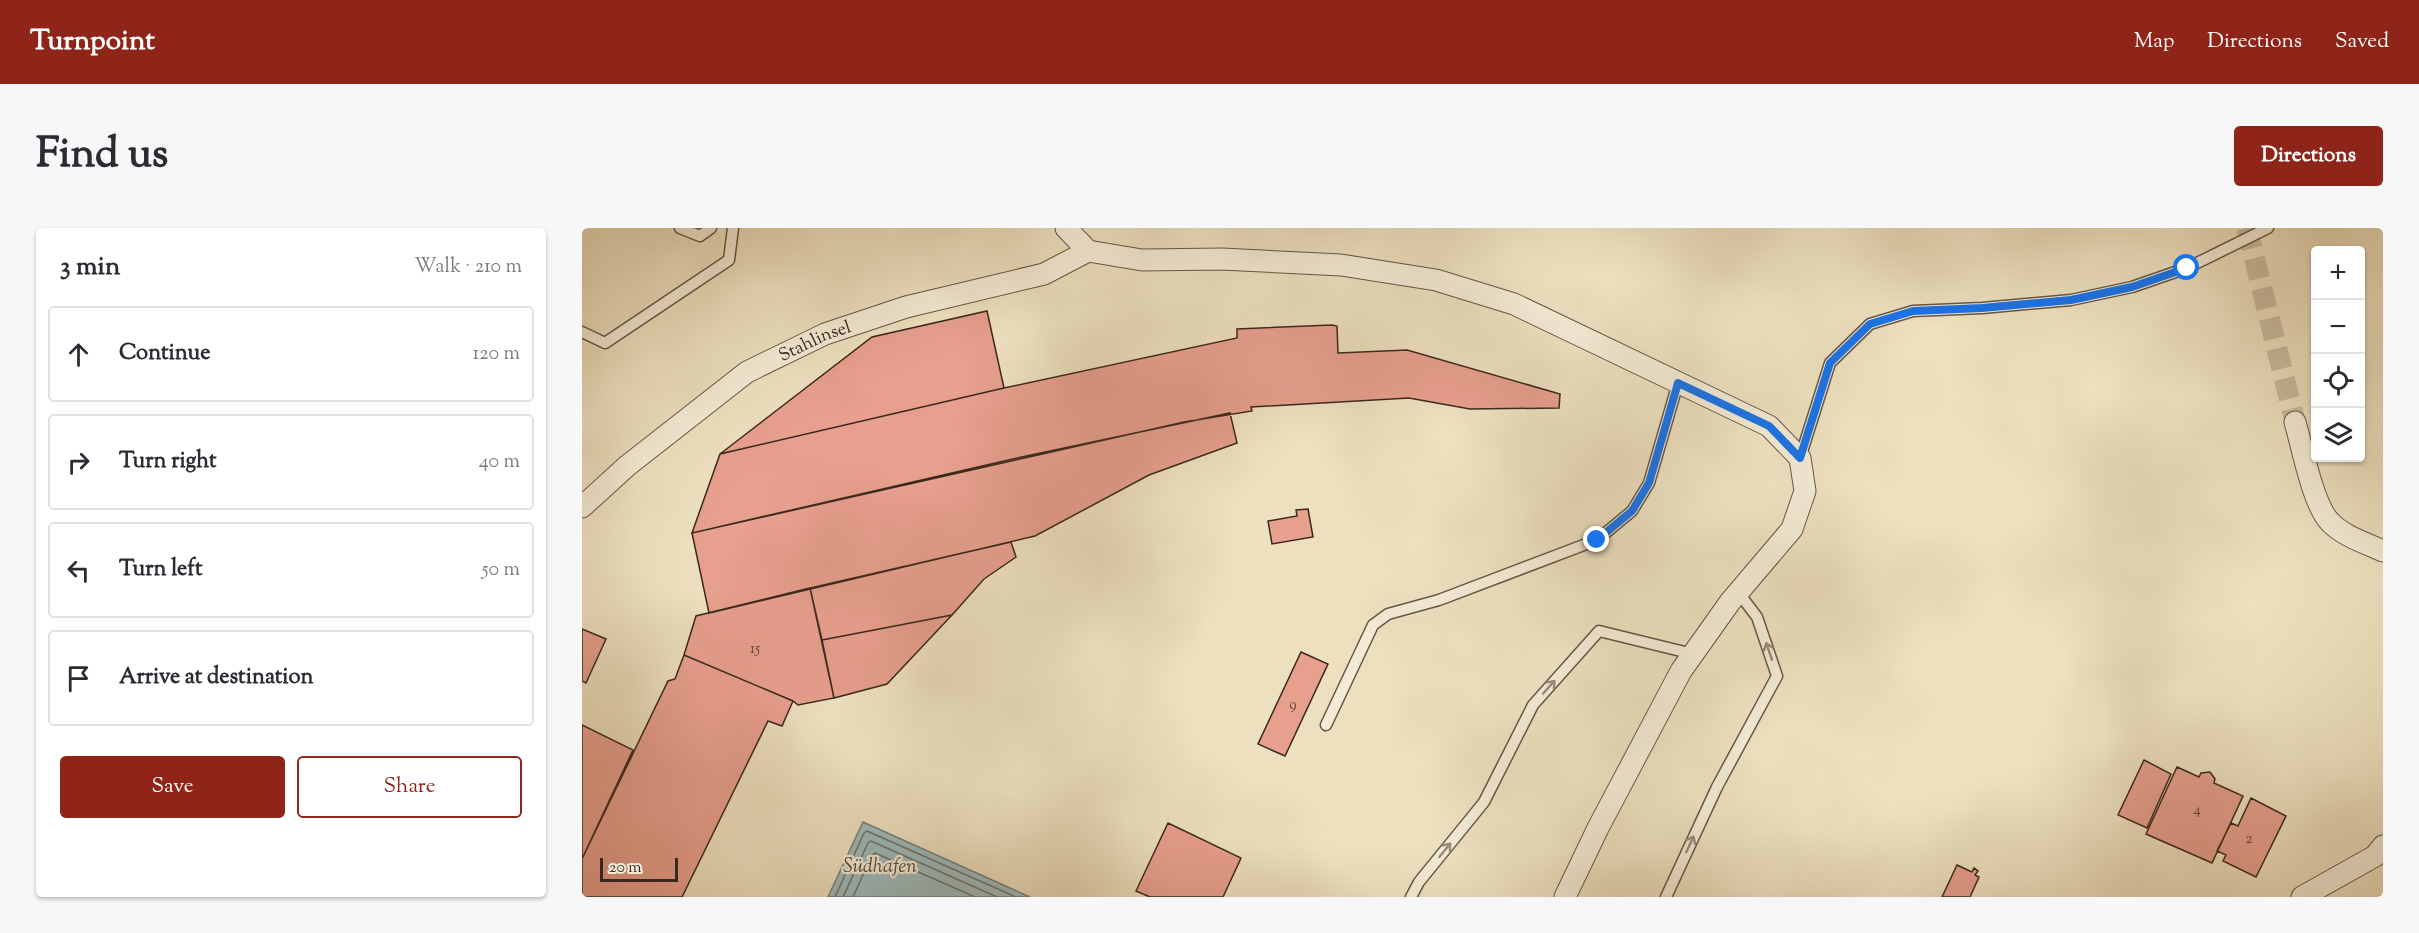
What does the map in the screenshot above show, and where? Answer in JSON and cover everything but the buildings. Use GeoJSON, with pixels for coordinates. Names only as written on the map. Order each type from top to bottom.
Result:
{"type":"FeatureCollection","features":[{"type":"Feature","properties":{"kind":"street"},"geometry":{"type":"LineString","coordinates":[[1065,228],[1088,251],[1142,260],[1222,259],[1341,265],[1436,280],[1514,304],[1769,426],[1800,458],[1805,491],[1792,529],[1738,592],[1681,671],[1598,828],[1565,897]]}},
{"type":"Feature","properties":{"kind":"street","name":"Stahlinsel"},"geometry":{"type":"LineString","coordinates":[[582,507],[627,466],[747,372],[825,334],[906,307],[1044,274],[1088,251]]}},
{"type":"Feature","properties":{"kind":"street"},"geometry":{"type":"LineString","coordinates":[[2295,422],[2317,499],[2329,522],[2349,536],[2383,551]]}},
{"type":"Feature","properties":{"kind":"street"},"geometry":{"type":"LineString","coordinates":[[2302,897],[2375,856],[2383,846]]}},
{"type":"Feature","properties":{"kind":"lane"},"geometry":{"type":"LineString","coordinates":[[680,228],[700,236],[711,228]]}},
{"type":"Feature","properties":{"kind":"lane"},"geometry":{"type":"LineString","coordinates":[[582,332],[605,343],[729,260],[733,228]]}},
{"type":"Feature","properties":{"kind":"lane"},"geometry":{"type":"LineString","coordinates":[[1800,458],[1830,363],[1870,324],[1913,311],[2071,300],[2132,287],[2187,268],[2268,228]]}},
{"type":"Feature","properties":{"kind":"lane"},"geometry":{"type":"LineString","coordinates":[[1326,725],[1372,625],[1388,614],[1439,600],[1597,540],[1632,511],[1649,483],[1678,383]]}},
{"type":"Feature","properties":{"kind":"lane"},"geometry":{"type":"LineString","coordinates":[[1666,897],[1717,787],[1777,676],[1757,617],[1738,592]]}},
{"type":"Feature","properties":{"kind":"lane"},"geometry":{"type":"LineString","coordinates":[[1411,897],[1419,882],[1484,802],[1533,705],[1599,631],[1693,654]]}},
{"type":"Feature","properties":{"kind":"water","name":"Südhafen"},"geometry":{"type":"Polygon","coordinates":[[[863,822],[1030,897],[828,897],[863,822]]]}},
{"type":"Feature","properties":{"kind":"tunnel"},"geometry":{"type":"LineString","coordinates":[[2247,228],[2295,422]]}},
{"type":"Feature","properties":{"kind":"route"},"geometry":{"type":"LineString","coordinates":[[1597,540],[1632,511],[1649,483],[1678,383],[1769,426],[1800,458],[1830,363],[1870,324],[1913,311],[2071,300],[2132,287],[2187,268]]}}]}
